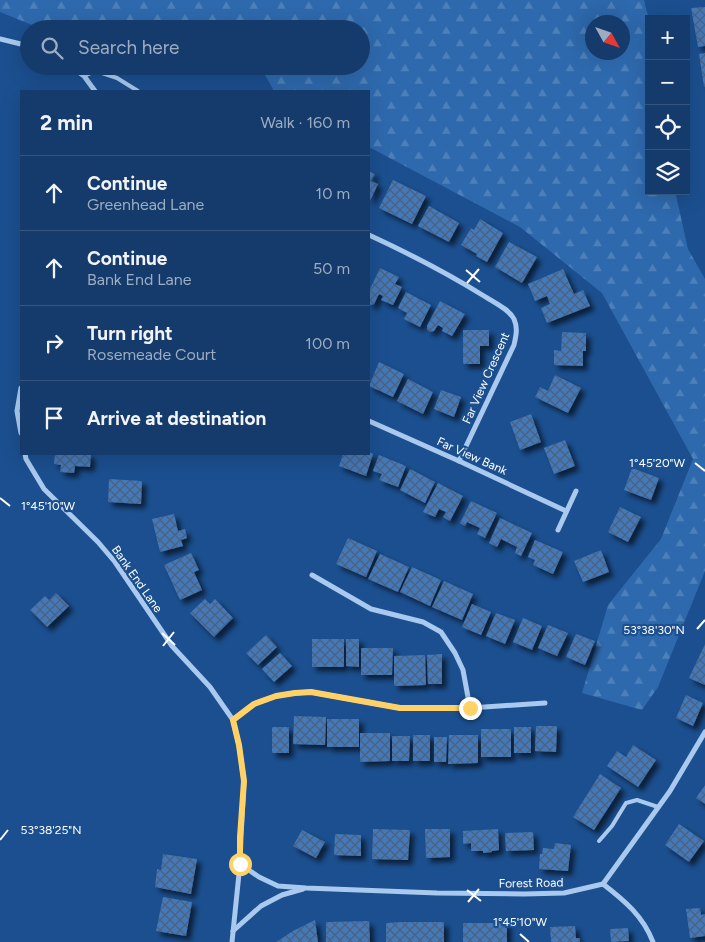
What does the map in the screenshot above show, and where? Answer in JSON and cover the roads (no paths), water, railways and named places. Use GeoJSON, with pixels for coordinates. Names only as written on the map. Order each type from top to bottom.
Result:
{"type":"FeatureCollection","features":[{"type":"Feature","properties":{"kind":"street"},"geometry":{"type":"LineString","coordinates":[[0,39],[20,43]]}},
{"type":"Feature","properties":{"kind":"street"},"geometry":{"type":"LineString","coordinates":[[84,76],[94,90]]}},
{"type":"Feature","properties":{"kind":"street","name":"Far View Crescent"},"geometry":{"type":"LineString","coordinates":[[370,235],[454,278],[502,307],[513,318],[517,332],[514,345],[459,461]]}},
{"type":"Feature","properties":{"kind":"street"},"geometry":{"type":"LineString","coordinates":[[20,394],[17,411],[20,428]]}},
{"type":"Feature","properties":{"kind":"street","name":"Far View Bank"},"geometry":{"type":"LineString","coordinates":[[370,421],[566,510]]}},
{"type":"Feature","properties":{"kind":"street","name":"Bank End Lane"},"geometry":{"type":"LineString","coordinates":[[25,455],[44,489],[98,542],[115,562],[172,646],[210,687],[233,720],[244,781],[240,864],[232,942]]}},
{"type":"Feature","properties":{"kind":"street"},"geometry":{"type":"LineString","coordinates":[[558,530],[576,491]]}},
{"type":"Feature","properties":{"kind":"street"},"geometry":{"type":"LineString","coordinates":[[312,575],[371,609],[424,622],[441,632],[455,653],[463,670],[470,708]]}},
{"type":"Feature","properties":{"kind":"street"},"geometry":{"type":"LineString","coordinates":[[233,720],[254,704],[276,696],[311,692],[400,708],[470,708],[545,703]]}},
{"type":"Feature","properties":{"kind":"street"},"geometry":{"type":"LineString","coordinates":[[653,942],[648,930],[633,909],[603,884],[670,791],[705,732]]}},
{"type":"Feature","properties":{"kind":"street","name":"Forest Road"},"geometry":{"type":"LineString","coordinates":[[240,864],[259,877],[278,886],[306,888],[437,893],[534,894],[564,893],[603,884]]}},
{"type":"Feature","properties":{"kind":"street","name":"Forest Road"},"geometry":{"type":"LineString","coordinates":[[233,931],[261,906],[282,895],[306,888]]}},
{"type":"Feature","properties":{"kind":"lane"},"geometry":{"type":"LineString","coordinates":[[108,75],[117,78],[136,90]]}},
{"type":"Feature","properties":{"kind":"lane"},"geometry":{"type":"LineString","coordinates":[[599,841],[612,826],[626,803],[637,800],[658,808]]}}]}
